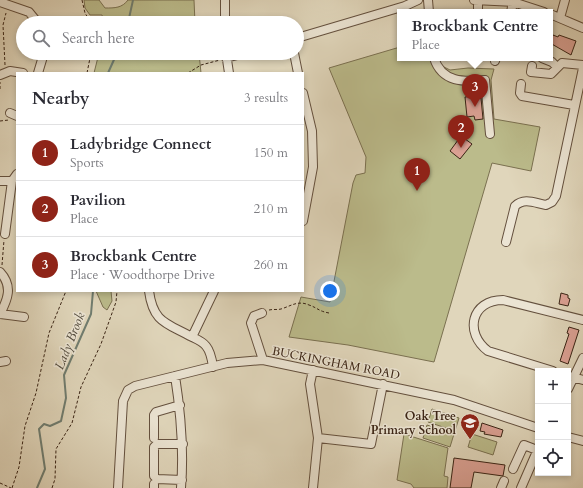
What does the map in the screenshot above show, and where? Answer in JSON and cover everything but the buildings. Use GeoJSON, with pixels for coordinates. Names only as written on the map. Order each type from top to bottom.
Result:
{"type":"FeatureCollection","features":[{"type":"Feature","properties":{"kind":"street"},"geometry":{"type":"LineString","coordinates":[[225,0],[225,16]]}},
{"type":"Feature","properties":{"kind":"street"},"geometry":{"type":"LineString","coordinates":[[304,36],[405,6],[418,0]]}},
{"type":"Feature","properties":{"kind":"street"},"geometry":{"type":"LineString","coordinates":[[474,0],[514,2],[535,9]]}},
{"type":"Feature","properties":{"kind":"street"},"geometry":{"type":"LineString","coordinates":[[560,18],[565,0]]}},
{"type":"Feature","properties":{"kind":"street"},"geometry":{"type":"LineString","coordinates":[[0,2],[13,3],[29,12],[32,16]]}},
{"type":"Feature","properties":{"kind":"street"},"geometry":{"type":"LineString","coordinates":[[512,9],[514,2]]}},
{"type":"Feature","properties":{"kind":"street"},"geometry":{"type":"LineString","coordinates":[[553,15],[583,28]]}},
{"type":"Feature","properties":{"kind":"street"},"geometry":{"type":"LineString","coordinates":[[38,72],[42,60]]}},
{"type":"Feature","properties":{"kind":"street"},"geometry":{"type":"LineString","coordinates":[[227,60],[229,72]]}},
{"type":"Feature","properties":{"kind":"street"},"geometry":{"type":"LineString","coordinates":[[295,60],[298,72]]}},
{"type":"Feature","properties":{"kind":"street"},"geometry":{"type":"LineString","coordinates":[[436,61],[440,70],[456,80],[463,82],[485,80],[490,134]]}},
{"type":"Feature","properties":{"kind":"street"},"geometry":{"type":"LineString","coordinates":[[550,61],[557,67]]}},
{"type":"Feature","properties":{"kind":"street"},"geometry":{"type":"LineString","coordinates":[[506,242],[515,206],[520,202],[528,201],[546,205],[552,202],[556,196],[583,66],[565,63],[557,67],[548,75],[531,72],[532,66]]}},
{"type":"Feature","properties":{"kind":"street"},"geometry":{"type":"LineString","coordinates":[[2,73],[16,73]]}},
{"type":"Feature","properties":{"kind":"street"},"geometry":{"type":"LineString","coordinates":[[521,84],[520,93],[522,96],[574,105]]}},
{"type":"Feature","properties":{"kind":"street"},"geometry":{"type":"LineString","coordinates":[[304,98],[312,131],[313,167],[304,216]]}},
{"type":"Feature","properties":{"kind":"street"},"geometry":{"type":"LineString","coordinates":[[5,234],[12,181],[16,175]]}},
{"type":"Feature","properties":{"kind":"street"},"geometry":{"type":"LineString","coordinates":[[0,181],[12,181]]}},
{"type":"Feature","properties":{"kind":"street"},"geometry":{"type":"LineString","coordinates":[[1,273],[7,280],[8,298],[0,314],[24,317]]}},
{"type":"Feature","properties":{"kind":"street"},"geometry":{"type":"LineString","coordinates":[[149,292],[151,306],[159,318],[165,323],[206,346],[213,367]]}},
{"type":"Feature","properties":{"kind":"street"},"geometry":{"type":"LineString","coordinates":[[192,337],[214,292]]}},
{"type":"Feature","properties":{"kind":"street"},"geometry":{"type":"LineString","coordinates":[[542,368],[488,351],[480,345],[475,337],[473,328],[475,318],[479,310],[485,304],[493,300],[503,300],[583,320]]}},
{"type":"Feature","properties":{"kind":"street"},"geometry":{"type":"LineString","coordinates":[[262,312],[254,316],[252,323],[263,360]]}},
{"type":"Feature","properties":{"kind":"street"},"geometry":{"type":"LineString","coordinates":[[583,358],[571,377],[583,380]]}},
{"type":"Feature","properties":{"kind":"street","name":"BUCKINGHAM ROAD"},"geometry":{"type":"LineString","coordinates":[[118,488],[123,401],[128,390],[135,386],[174,376],[242,361],[263,360],[383,384],[454,400],[535,427]]}},
{"type":"Feature","properties":{"kind":"street"},"geometry":{"type":"LineString","coordinates":[[312,370],[310,384],[318,438],[313,488]]}},
{"type":"Feature","properties":{"kind":"street"},"geometry":{"type":"LineString","coordinates":[[174,376],[180,405],[183,444],[181,484],[157,479],[154,476],[154,447],[157,444],[183,444]]}},
{"type":"Feature","properties":{"kind":"street"},"geometry":{"type":"LineString","coordinates":[[318,438],[371,444],[383,384]]}},
{"type":"Feature","properties":{"kind":"street"},"geometry":{"type":"LineString","coordinates":[[154,438],[154,415],[156,412],[180,405]]}},
{"type":"Feature","properties":{"kind":"street"},"geometry":{"type":"LineString","coordinates":[[571,438],[583,441]]}},
{"type":"Feature","properties":{"kind":"street"},"geometry":{"type":"LineString","coordinates":[[513,470],[524,445],[535,449]]}},
{"type":"Feature","properties":{"kind":"street"},"geometry":{"type":"LineString","coordinates":[[521,488],[535,457]]}},
{"type":"Feature","properties":{"kind":"path"},"geometry":{"type":"LineString","coordinates":[[82,0],[87,16]]}},
{"type":"Feature","properties":{"kind":"path"},"geometry":{"type":"LineString","coordinates":[[2,73],[3,25],[13,3]]}},
{"type":"Feature","properties":{"kind":"path"},"geometry":{"type":"LineString","coordinates":[[87,72],[90,60]]}},
{"type":"Feature","properties":{"kind":"path"},"geometry":{"type":"LineString","coordinates":[[190,72],[201,65],[215,60]]}},
{"type":"Feature","properties":{"kind":"path"},"geometry":{"type":"LineString","coordinates":[[1,273],[5,234]]}},
{"type":"Feature","properties":{"kind":"path"},"geometry":{"type":"LineString","coordinates":[[0,483],[11,488],[19,467],[25,426],[49,333],[66,292]]}},
{"type":"Feature","properties":{"kind":"path"},"geometry":{"type":"LineString","coordinates":[[52,488],[56,449],[72,423],[81,387],[101,344],[116,302],[116,292]]}},
{"type":"Feature","properties":{"kind":"path"},"geometry":{"type":"LineString","coordinates":[[262,312],[274,308],[279,310],[300,302],[310,305],[318,312],[329,313]]}},
{"type":"Feature","properties":{"kind":"green space"},"geometry":{"type":"Polygon","coordinates":[[[84,0],[99,0],[105,8],[112,8],[123,5],[128,0],[194,0],[195,16],[102,16],[90,15],[85,8],[84,0]]]}},
{"type":"Feature","properties":{"kind":"green space"},"geometry":{"type":"Polygon","coordinates":[[[397,48],[397,61],[439,61],[442,66],[450,70],[468,68],[494,69],[491,80],[494,119],[540,127],[531,171],[492,163],[434,362],[348,345],[289,337],[301,297],[330,302],[353,183],[356,175],[365,173],[366,157],[329,68],[397,48]]]}},
{"type":"Feature","properties":{"kind":"green space"},"geometry":{"type":"Polygon","coordinates":[[[97,60],[200,60],[201,72],[94,72],[97,60]]]}},
{"type":"Feature","properties":{"kind":"green space"},"geometry":{"type":"Polygon","coordinates":[[[96,292],[111,292],[112,301],[107,310],[103,307],[96,292]]]}},
{"type":"Feature","properties":{"kind":"green space"},"geometry":{"type":"Polygon","coordinates":[[[432,409],[459,418],[455,431],[428,422],[432,409]]]}},
{"type":"Feature","properties":{"kind":"green space"},"geometry":{"type":"Polygon","coordinates":[[[427,425],[454,434],[450,447],[423,438],[427,425]]]}},
{"type":"Feature","properties":{"kind":"green space"},"geometry":{"type":"Polygon","coordinates":[[[404,434],[448,448],[444,476],[448,477],[447,488],[414,488],[411,484],[397,480],[404,434]]]}},
{"type":"Feature","properties":{"kind":"green space"},"geometry":{"type":"Polygon","coordinates":[[[472,434],[497,442],[493,455],[468,447],[472,434]]]}},
{"type":"Feature","properties":{"kind":"waterway","name":"Lady Brook"},"geometry":{"type":"LineString","coordinates":[[130,16],[133,0]]}},
{"type":"Feature","properties":{"kind":"waterway","name":"Lady Brook"},"geometry":{"type":"LineString","coordinates":[[108,72],[114,60]]}},
{"type":"Feature","properties":{"kind":"waterway","name":"Lady Brook"},"geometry":{"type":"LineString","coordinates":[[37,488],[45,469],[39,429],[44,424],[50,426],[61,421],[66,398],[64,375],[91,314],[93,292]]}},
{"type":"Feature","properties":{"kind":"place","name":"Brockbank Centre"},"geometry":{"type":"Point","coordinates":[475,107]}},
{"type":"Feature","properties":{"kind":"place","name":"Pavilion"},"geometry":{"type":"Point","coordinates":[461,148]}},
{"type":"Feature","properties":{"kind":"place","name":"Ladybridge Connect"},"geometry":{"type":"Point","coordinates":[417,191]}},
{"type":"Feature","properties":{"kind":"place","name":"Oak Tree Primary School"},"geometry":{"type":"Point","coordinates":[470,440]}}]}
